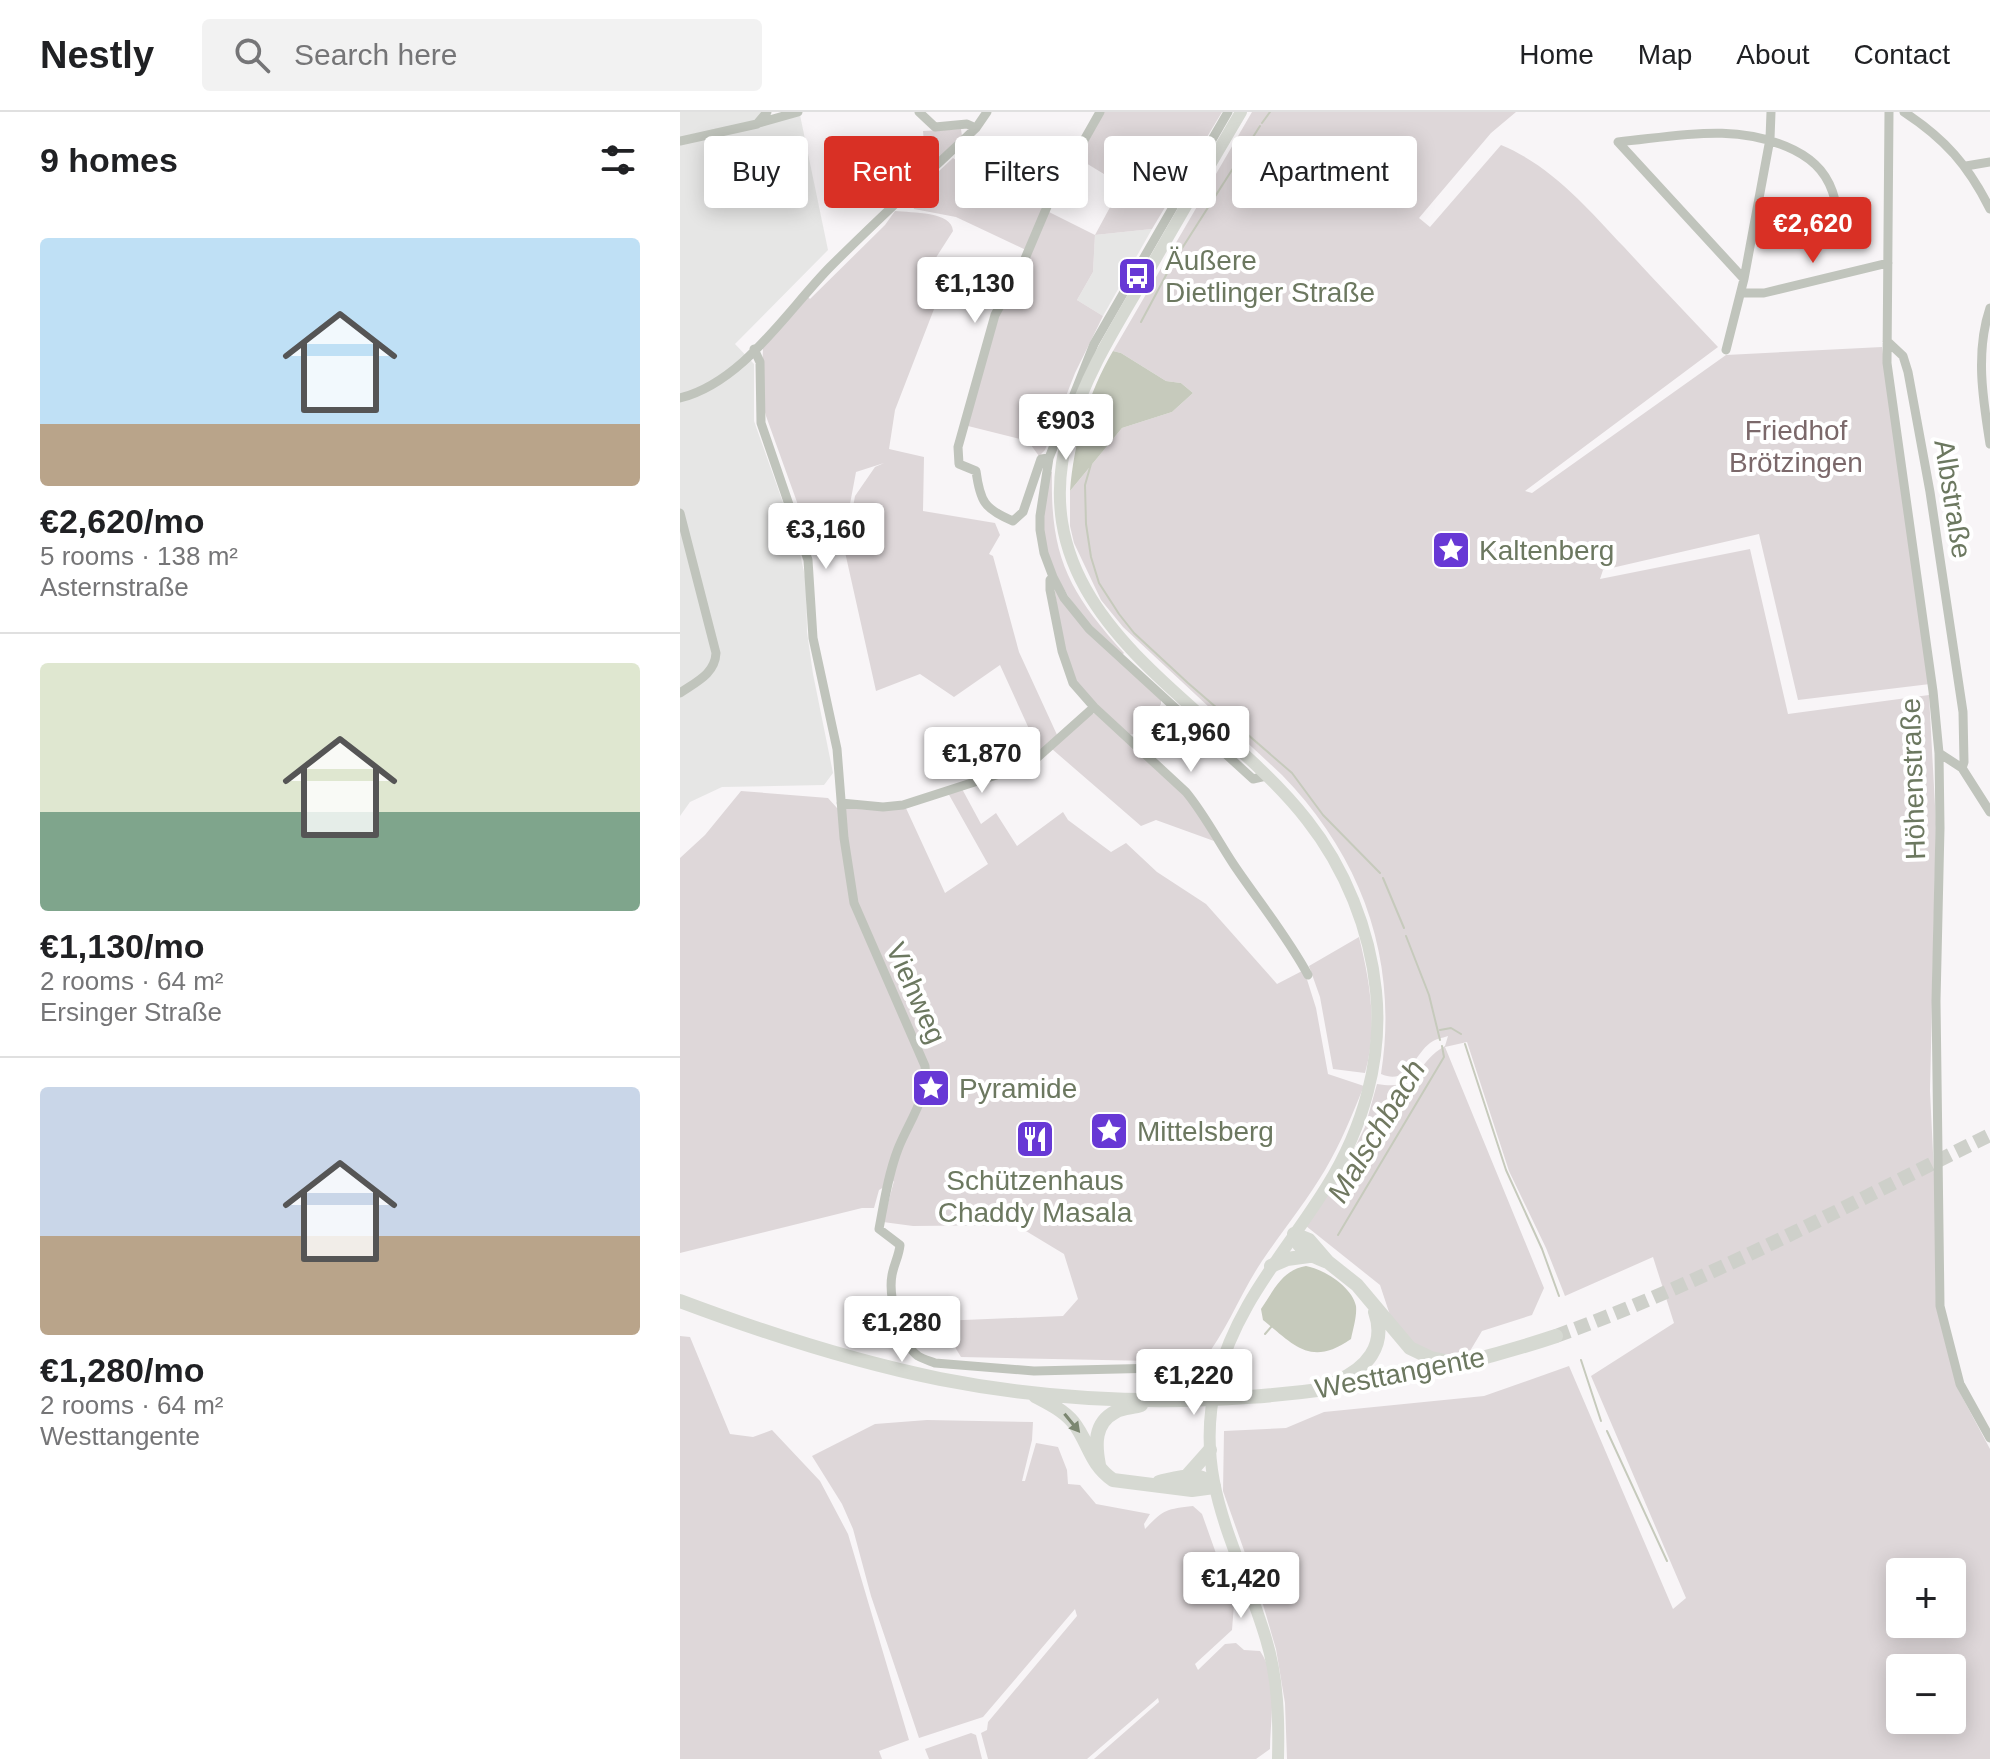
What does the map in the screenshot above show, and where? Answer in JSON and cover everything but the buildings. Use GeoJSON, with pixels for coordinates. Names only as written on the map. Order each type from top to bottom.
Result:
{"type":"FeatureCollection","features":[{"type":"Feature","properties":{"kind":"highway"},"geometry":{"type":"LineString","coordinates":[[1294,1234],[1297,1245],[1309,1256],[1328,1262]]}},
{"type":"Feature","properties":{"kind":"highway"},"geometry":{"type":"LineString","coordinates":[[1294,1234],[1309,1240],[1328,1262],[1371,1300],[1410,1348],[1431,1358],[1458,1364]]}},
{"type":"Feature","properties":{"kind":"highway"},"geometry":{"type":"LineString","coordinates":[[1271,1266],[1287,1259],[1309,1256]]}},
{"type":"Feature","properties":{"kind":"highway"},"geometry":{"type":"LineString","coordinates":[[1317,1390],[1348,1377],[1369,1360],[1379,1331],[1371,1300]]}},
{"type":"Feature","properties":{"kind":"highway","name":"Westtangente"},"geometry":{"type":"LineString","coordinates":[[680,1301],[785,1339],[913,1373],[1028,1392],[1165,1400],[1274,1395],[1401,1377],[1556,1336]]}},
{"type":"Feature","properties":{"kind":"highway"},"geometry":{"type":"LineString","coordinates":[[1028,1392],[1069,1418],[1100,1469],[1113,1480],[1147,1485],[1192,1490],[1214,1487],[1209,1480],[1200,1476],[1147,1485]]}},
{"type":"Feature","properties":{"kind":"highway"},"geometry":{"type":"LineString","coordinates":[[1100,1469],[1096,1443],[1104,1421],[1122,1409],[1165,1400]]}},
{"type":"Feature","properties":{"kind":"highway"},"geometry":{"type":"LineString","coordinates":[[1186,1477],[1210,1450]]}},
{"type":"Feature","properties":{"kind":"main road"},"geometry":{"type":"LineString","coordinates":[[1241,112],[1095,366],[1068,434],[1061,468],[1061,507],[1065,532],[1080,578],[1103,617],[1143,664],[1266,776],[1306,818],[1325,845],[1349,891],[1369,952],[1378,1008],[1375,1060],[1356,1128],[1329,1184],[1240,1316],[1226,1352],[1212,1405],[1210,1450],[1214,1487],[1228,1539],[1258,1613],[1270,1655],[1278,1707],[1278,1759]]}},
{"type":"Feature","properties":{"kind":"street"},"geometry":{"type":"LineString","coordinates":[[757,124],[767,112]]}},
{"type":"Feature","properties":{"kind":"street"},"geometry":{"type":"LineString","coordinates":[[680,141],[798,112]]}},
{"type":"Feature","properties":{"kind":"street"},"geometry":{"type":"LineString","coordinates":[[680,398],[715,384],[737,368],[827,270],[976,128],[987,112]]}},
{"type":"Feature","properties":{"kind":"street"},"geometry":{"type":"LineString","coordinates":[[1049,458],[1041,459],[1023,512],[1013,521],[988,508],[980,495],[976,471],[959,464],[960,434],[995,315],[1024,261],[1049,202],[1100,112]]}},
{"type":"Feature","properties":{"kind":"street"},"geometry":{"type":"LineString","coordinates":[[1228,112],[1104,323],[1075,387],[1049,458],[1040,530],[1044,553],[1064,598],[1098,639],[1253,779],[1266,776]]}},
{"type":"Feature","properties":{"kind":"street"},"geometry":{"type":"LineString","coordinates":[[1726,350],[1744,279],[1770,139],[1771,112]]}},
{"type":"Feature","properties":{"kind":"street","name":"Höhenstraße"},"geometry":{"type":"LineString","coordinates":[[1889,112],[1887,363],[1939,753],[1936,1001],[1940,1306],[1960,1384],[1990,1438]]}},
{"type":"Feature","properties":{"kind":"street"},"geometry":{"type":"LineString","coordinates":[[1904,112],[1947,145],[1966,166],[1990,209]]}},
{"type":"Feature","properties":{"kind":"street"},"geometry":{"type":"LineString","coordinates":[[925,115],[935,127],[967,124],[976,128]]}},
{"type":"Feature","properties":{"kind":"street"},"geometry":{"type":"LineString","coordinates":[[1744,279],[1618,142],[1722,132],[1770,139],[1802,154],[1825,172],[1835,200]]}},
{"type":"Feature","properties":{"kind":"street"},"geometry":{"type":"LineString","coordinates":[[1966,166],[1990,162]]}},
{"type":"Feature","properties":{"kind":"street"},"geometry":{"type":"LineString","coordinates":[[1741,293],[1764,293],[1888,263]]}},
{"type":"Feature","properties":{"kind":"street"},"geometry":{"type":"LineString","coordinates":[[1990,308],[1984,329],[1982,378],[1990,444]]}},
{"type":"Feature","properties":{"kind":"street","name":"Albstraße"},"geometry":{"type":"LineString","coordinates":[[1887,341],[1903,356],[1908,372],[1930,492],[1963,712],[1962,768]]}},
{"type":"Feature","properties":{"kind":"street","name":"Viehweg"},"geometry":{"type":"LineString","coordinates":[[754,349],[760,362],[761,423],[808,560],[813,638],[837,749],[854,903],[925,1066],[922,1098],[898,1149],[879,1229],[900,1245],[890,1292],[906,1342],[920,1358],[935,1363],[1034,1371],[1203,1367]]}},
{"type":"Feature","properties":{"kind":"street"},"geometry":{"type":"LineString","coordinates":[[680,513],[716,662],[711,671],[680,693]]}},
{"type":"Feature","properties":{"kind":"street"},"geometry":{"type":"LineString","coordinates":[[1053,577],[1050,590],[1066,666],[1073,683],[1199,807],[1308,975]]}},
{"type":"Feature","properties":{"kind":"street"},"geometry":{"type":"LineString","coordinates":[[841,803],[883,807],[903,805],[1024,766],[1094,707]]}},
{"type":"Feature","properties":{"kind":"street"},"geometry":{"type":"LineString","coordinates":[[1939,753],[1962,768],[1990,812]]}},
{"type":"Feature","properties":{"kind":"shaded area"},"geometry":{"type":"Polygon","coordinates":[[[680,112],[765,112],[767,124],[800,115],[804,136],[704,136],[704,208],[808,208],[808,154],[828,250],[735,344],[754,364],[754,421],[798,545],[806,581],[807,632],[813,674],[833,773],[824,785],[722,787],[690,802],[680,816],[680,112]]]}},
{"type":"Feature","properties":{"kind":"shaded area"},"geometry":{"type":"Polygon","coordinates":[[[1152,229],[1103,316],[1077,300],[1093,272],[1095,235],[1152,229]]]}},
{"type":"Feature","properties":{"kind":"shaded area"},"geometry":{"type":"Polygon","coordinates":[[[1113,351],[1166,381],[1181,383],[1193,393],[1172,412],[1122,428],[1070,491],[1084,418],[1096,384],[1113,351]]]}},
{"type":"Feature","properties":{"kind":"shaded area"},"geometry":{"type":"Polygon","coordinates":[[[1306,1266],[1336,1280],[1349,1292],[1356,1306],[1351,1339],[1325,1352],[1304,1350],[1294,1345],[1263,1320],[1261,1309],[1279,1282],[1291,1272],[1306,1266]]]}},
{"type":"Feature","properties":{"kind":"green space"},"geometry":{"type":"Polygon","coordinates":[[[1103,112],[1222,112],[1208,136],[1104,136],[1104,174],[1088,164],[1088,137],[1103,112]]]}},
{"type":"Feature","properties":{"kind":"green space","name":"Friedhof Brötzingen"},"geometry":{"type":"Polygon","coordinates":[[[1252,112],[1516,112],[1491,133],[1419,218],[1430,227],[1501,145],[1537,164],[1568,189],[1718,347],[1525,491],[1532,493],[1726,355],[1882,347],[1930,684],[1798,700],[1759,534],[1603,570],[1600,579],[1750,549],[1788,714],[1929,695],[1936,824],[1930,1091],[1936,1306],[1959,1391],[1990,1449],[1990,1759],[1287,1759],[1285,1703],[1276,1649],[1223,1491],[1224,1431],[1286,1428],[1324,1412],[1484,1396],[1569,1366],[1673,1609],[1686,1598],[1591,1376],[1674,1323],[1653,1257],[1565,1296],[1509,1171],[1467,1042],[1445,1047],[1544,1288],[1532,1315],[1482,1331],[1470,1351],[1442,1355],[1413,1346],[1391,1318],[1380,1285],[1306,1226],[1344,1169],[1365,1127],[1377,1084],[1402,1084],[1410,1080],[1445,1046],[1448,1036],[1430,1043],[1404,1073],[1390,1077],[1381,1074],[1385,1032],[1379,951],[1368,912],[1334,840],[1282,775],[1123,627],[1101,600],[1074,543],[1070,526],[1070,491],[1122,428],[1172,412],[1193,393],[1181,383],[1166,381],[1113,351],[1196,208],[1216,208],[1216,174],[1232,146],[1232,208],[1417,208],[1417,136],[1238,136],[1252,112]]]}},
{"type":"Feature","properties":{"kind":"green space"},"geometry":{"type":"Polygon","coordinates":[[[961,129],[962,136],[955,136],[955,143],[939,158],[939,136],[923,136],[923,131],[961,129]]]}},
{"type":"Feature","properties":{"kind":"green space"},"geometry":{"type":"Polygon","coordinates":[[[955,159],[955,208],[1043,209],[1026,250],[956,217],[914,209],[939,208],[939,171],[955,159]]]}},
{"type":"Feature","properties":{"kind":"green space"},"geometry":{"type":"Polygon","coordinates":[[[1110,208],[1165,208],[1152,229],[1095,235],[1110,208]]]}},
{"type":"Feature","properties":{"kind":"green space"},"geometry":{"type":"Polygon","coordinates":[[[895,211],[939,216],[951,224],[953,231],[930,267],[946,278],[895,410],[889,449],[924,457],[923,511],[995,523],[1000,535],[989,554],[993,556],[1019,652],[1058,737],[1040,753],[1000,665],[954,697],[920,674],[876,691],[845,552],[855,496],[875,467],[884,463],[856,472],[844,536],[811,541],[766,416],[761,397],[763,348],[808,297],[810,299],[885,225],[895,211]]]}},
{"type":"Feature","properties":{"kind":"green space"},"geometry":{"type":"Polygon","coordinates":[[[1047,211],[1095,235],[1093,272],[1077,300],[1103,316],[1075,373],[1045,450],[1039,456],[1028,441],[964,425],[998,315],[1047,211]]]}},
{"type":"Feature","properties":{"kind":"green space"},"geometry":{"type":"Polygon","coordinates":[[[1049,471],[1052,472],[1055,527],[1066,571],[1089,610],[1124,653],[1121,656],[1078,610],[1056,575],[1048,555],[1043,514],[1049,471]]]}},
{"type":"Feature","properties":{"kind":"green space"},"geometry":{"type":"Polygon","coordinates":[[[1054,586],[1161,698],[1161,704],[1151,720],[1138,732],[1126,735],[1075,682],[1063,648],[1054,586]]]}},
{"type":"Feature","properties":{"kind":"green space"},"geometry":{"type":"Polygon","coordinates":[[[1095,713],[1189,798],[1214,841],[1156,820],[1141,826],[1052,749],[1095,713]]]}},
{"type":"Feature","properties":{"kind":"green space"},"geometry":{"type":"Polygon","coordinates":[[[961,787],[981,824],[996,813],[1017,846],[1063,812],[1068,820],[1111,852],[1126,843],[1157,872],[1206,904],[1277,984],[1304,970],[1316,1008],[1328,1074],[1364,1086],[1325,1170],[1262,1261],[1202,1362],[961,1357],[939,1321],[1063,1316],[1078,1299],[1064,1254],[1016,1225],[913,1226],[883,1222],[894,1181],[879,1190],[874,1208],[862,1208],[680,1253],[680,858],[705,835],[741,791],[828,798],[837,808],[880,810],[905,806],[945,893],[988,864],[948,793],[961,787]]]}},
{"type":"Feature","properties":{"kind":"green space"},"geometry":{"type":"Polygon","coordinates":[[[1359,937],[1372,1022],[1365,1073],[1333,1069],[1320,997],[1309,966],[1359,937]]]}},
{"type":"Feature","properties":{"kind":"green space"},"geometry":{"type":"Polygon","coordinates":[[[680,1336],[690,1337],[730,1434],[753,1437],[772,1430],[820,1481],[848,1534],[909,1740],[879,1751],[882,1759],[680,1759],[680,1336]]]}},
{"type":"Feature","properties":{"kind":"green space"},"geometry":{"type":"Polygon","coordinates":[[[927,1420],[1033,1422],[1022,1481],[1025,1481],[1036,1443],[1058,1447],[1067,1470],[1068,1484],[1080,1485],[1096,1504],[1150,1514],[1144,1524],[1145,1529],[1161,1514],[1171,1510],[1193,1506],[1202,1514],[1234,1604],[1232,1630],[1195,1664],[1198,1670],[1225,1644],[1236,1643],[1244,1650],[1260,1651],[1272,1686],[1270,1749],[1256,1759],[1094,1759],[1159,1702],[1158,1698],[1087,1759],[988,1759],[981,1733],[987,1730],[988,1722],[1077,1616],[1075,1609],[983,1717],[919,1738],[871,1596],[853,1529],[842,1504],[812,1456],[875,1424],[927,1420]]]}},
{"type":"Feature","properties":{"kind":"green space"},"geometry":{"type":"Polygon","coordinates":[[[971,1733],[976,1735],[982,1759],[929,1759],[925,1749],[971,1733]]]}},
{"type":"Feature","properties":{"kind":"waterway","name":"Malschbach"},"geometry":{"type":"LineString","coordinates":[[1262,123],[1270,112]]}},
{"type":"Feature","properties":{"kind":"waterway","name":"Malschbach"},"geometry":{"type":"LineString","coordinates":[[1141,322],[1172,264],[1260,126]]}},
{"type":"Feature","properties":{"kind":"waterway","name":"Malschbach"},"geometry":{"type":"LineString","coordinates":[[1091,464],[1085,485],[1091,557],[1099,583],[1119,614],[1134,633],[1188,683],[1292,773],[1323,815],[1380,873]]}},
{"type":"Feature","properties":{"kind":"waterway","name":"Malschbach"},"geometry":{"type":"LineString","coordinates":[[1383,878],[1404,928]]}},
{"type":"Feature","properties":{"kind":"waterway","name":"Malschbach"},"geometry":{"type":"LineString","coordinates":[[1406,936],[1429,995],[1440,1040]]}},
{"type":"Feature","properties":{"kind":"waterway"},"geometry":{"type":"LineString","coordinates":[[1440,1030],[1451,1028],[1461,1034]]}},
{"type":"Feature","properties":{"kind":"waterway"},"geometry":{"type":"LineString","coordinates":[[1465,1044],[1506,1170],[1542,1249],[1559,1296]]}},
{"type":"Feature","properties":{"kind":"waterway","name":"Malschbach"},"geometry":{"type":"LineString","coordinates":[[1338,1235],[1444,1057],[1442,1046]]}},
{"type":"Feature","properties":{"kind":"waterway","name":"Malschbach"},"geometry":{"type":"LineString","coordinates":[[1265,1334],[1272,1326]]}},
{"type":"Feature","properties":{"kind":"waterway"},"geometry":{"type":"LineString","coordinates":[[1581,1360],[1601,1421]]}},
{"type":"Feature","properties":{"kind":"waterway"},"geometry":{"type":"LineString","coordinates":[[1607,1431],[1667,1561]]}},
{"type":"Feature","properties":{"kind":"tunnel"},"geometry":{"type":"LineString","coordinates":[[1556,1336],[1722,1267],[1990,1135]]}},
{"type":"Feature","properties":{"kind":"place","name":"Äußere Dietlinger Straße"},"geometry":{"type":"Point","coordinates":[1137,276]}},
{"type":"Feature","properties":{"kind":"place","name":"Kaltenberg"},"geometry":{"type":"Point","coordinates":[1451,550]}},
{"type":"Feature","properties":{"kind":"place","name":"Pyramide"},"geometry":{"type":"Point","coordinates":[931,1088]}},
{"type":"Feature","properties":{"kind":"place","name":"Mittelsberg"},"geometry":{"type":"Point","coordinates":[1109,1131]}},
{"type":"Feature","properties":{"kind":"place","name":"Schützenhaus Chaddy Masala"},"geometry":{"type":"Point","coordinates":[1035,1139]}}]}
